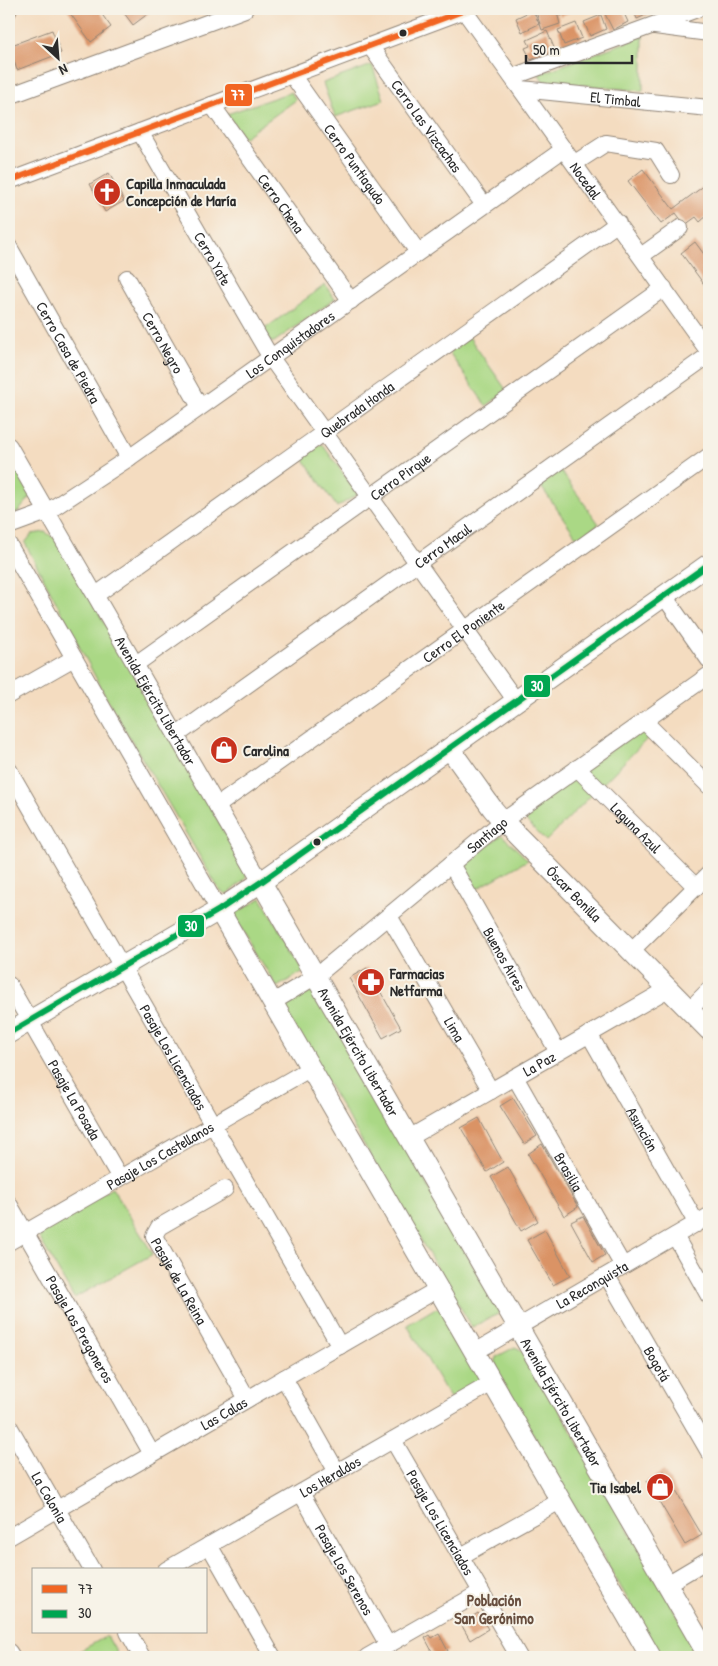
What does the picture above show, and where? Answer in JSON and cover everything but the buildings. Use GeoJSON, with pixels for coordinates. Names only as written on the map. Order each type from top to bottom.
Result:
{"type":"FeatureCollection","features":[{"type":"Feature","properties":{"kind":"street"},"geometry":{"type":"LineString","coordinates":[[9,96],[245,9]]}},
{"type":"Feature","properties":{"kind":"street"},"geometry":{"type":"LineString","coordinates":[[9,181],[465,9]]}},
{"type":"Feature","properties":{"kind":"street","name":"Nocedal"},"geometry":{"type":"LineString","coordinates":[[465,9],[709,352]]}},
{"type":"Feature","properties":{"kind":"street"},"geometry":{"type":"LineString","coordinates":[[516,83],[650,26],[696,9]]}},
{"type":"Feature","properties":{"kind":"street"},"geometry":{"type":"LineString","coordinates":[[650,26],[709,33]]}},
{"type":"Feature","properties":{"kind":"street","name":"Cerro Las Vizcachas"},"geometry":{"type":"LineString","coordinates":[[370,46],[484,205]]}},
{"type":"Feature","properties":{"kind":"street","name":"Cerro Puntiagudo"},"geometry":{"type":"LineString","coordinates":[[292,75],[418,252]]}},
{"type":"Feature","properties":{"kind":"street","name":"El Timbal"},"geometry":{"type":"LineString","coordinates":[[516,83],[709,108]]}},
{"type":"Feature","properties":{"kind":"street","name":"Cerro Chena"},"geometry":{"type":"LineString","coordinates":[[212,105],[351,300]]}},
{"type":"Feature","properties":{"kind":"street","name":"Cerro Yate"},"geometry":{"type":"LineString","coordinates":[[140,132],[271,358],[516,701]]}},
{"type":"Feature","properties":{"kind":"street"},"geometry":{"type":"LineString","coordinates":[[574,163],[606,143],[621,144],[656,151],[671,175]]}},
{"type":"Feature","properties":{"kind":"street","name":"Los Conquistadores"},"geometry":{"type":"LineString","coordinates":[[9,526],[47,512],[129,458],[564,149]]}},
{"type":"Feature","properties":{"kind":"street","name":"Quebrada Honda"},"geometry":{"type":"LineString","coordinates":[[96,595],[618,223]]}},
{"type":"Feature","properties":{"kind":"street"},"geometry":{"type":"LineString","coordinates":[[641,256],[680,228]]}},
{"type":"Feature","properties":{"kind":"street","name":"Cerro Casa de Piedra"},"geometry":{"type":"LineString","coordinates":[[9,247],[129,458]]}},
{"type":"Feature","properties":{"kind":"street","name":"Cerro Negro"},"geometry":{"type":"LineString","coordinates":[[127,278],[200,407]]}},
{"type":"Feature","properties":{"kind":"street","name":"Cerro Pirque"},"geometry":{"type":"LineString","coordinates":[[136,664],[664,288]]}},
{"type":"Feature","properties":{"kind":"street","name":"Cerro Macul"},"geometry":{"type":"LineString","coordinates":[[177,735],[709,355]]}},
{"type":"Feature","properties":{"kind":"street","name":"Avenida Ejército Libertador"},"geometry":{"type":"LineString","coordinates":[[9,446],[709,1657]]}},
{"type":"Feature","properties":{"kind":"street","name":"Cerro El Poniente"},"geometry":{"type":"LineString","coordinates":[[217,806],[709,456]]}},
{"type":"Feature","properties":{"kind":"street"},"geometry":{"type":"LineString","coordinates":[[9,545],[651,1657]]}},
{"type":"Feature","properties":{"kind":"street"},"geometry":{"type":"LineString","coordinates":[[9,1033],[219,910],[262,882],[709,564]]}},
{"type":"Feature","properties":{"kind":"street"},"geometry":{"type":"LineString","coordinates":[[664,596],[709,660]]}},
{"type":"Feature","properties":{"kind":"street"},"geometry":{"type":"LineString","coordinates":[[9,695],[74,658]]}},
{"type":"Feature","properties":{"kind":"street","name":"Santiago"},"geometry":{"type":"LineString","coordinates":[[273,1002],[316,976],[503,821],[709,675]]}},
{"type":"Feature","properties":{"kind":"street"},"geometry":{"type":"LineString","coordinates":[[644,721],[709,786]]}},
{"type":"Feature","properties":{"kind":"street","name":"Óscar Bonilla"},"geometry":{"type":"LineString","coordinates":[[450,749],[503,821],[709,1030]]}},
{"type":"Feature","properties":{"kind":"street","name":"Laguna Azul"},"geometry":{"type":"LineString","coordinates":[[577,768],[696,887]]}},
{"type":"Feature","properties":{"kind":"street","name":"Pasaje Los Licenciados"},"geometry":{"type":"LineString","coordinates":[[9,770],[340,1346]]}},
{"type":"Feature","properties":{"kind":"street","name":"Buenos Aires"},"geometry":{"type":"LineString","coordinates":[[451,864],[558,1052]]}},
{"type":"Feature","properties":{"kind":"street"},"geometry":{"type":"LineString","coordinates":[[631,951],[709,874]]}},
{"type":"Feature","properties":{"kind":"street","name":"Lima"},"geometry":{"type":"LineString","coordinates":[[390,916],[491,1091]]}},
{"type":"Feature","properties":{"kind":"street","name":"Pasaje La Posada"},"geometry":{"type":"LineString","coordinates":[[9,985],[120,1178]]}},
{"type":"Feature","properties":{"kind":"street","name":"La Paz"},"geometry":{"type":"LineString","coordinates":[[409,1138],[668,989]]}},
{"type":"Feature","properties":{"kind":"street"},"geometry":{"type":"LineString","coordinates":[[689,1010],[709,990]]}},
{"type":"Feature","properties":{"kind":"street","name":"Asunción"},"geometry":{"type":"LineString","coordinates":[[589,1034],[703,1220]]}},
{"type":"Feature","properties":{"kind":"street","name":"Pasaje Los Castellanos"},"geometry":{"type":"LineString","coordinates":[[9,1242],[311,1068]]}},
{"type":"Feature","properties":{"kind":"street","name":"Brasilia"},"geometry":{"type":"LineString","coordinates":[[515,1077],[624,1266]]}},
{"type":"Feature","properties":{"kind":"street","name":"Pasaje de La Reina"},"geometry":{"type":"LineString","coordinates":[[225,1189],[156,1229],[154,1236],[247,1399]]}},
{"type":"Feature","properties":{"kind":"street","name":"Pasaje Los Pregoneros"},"geometry":{"type":"LineString","coordinates":[[9,1204],[152,1454]]}},
{"type":"Feature","properties":{"kind":"street","name":"La Reconquista"},"geometry":{"type":"LineString","coordinates":[[475,1352],[703,1220]]}},
{"type":"Feature","properties":{"kind":"street"},"geometry":{"type":"LineString","coordinates":[[675,1236],[709,1296]]}},
{"type":"Feature","properties":{"kind":"street","name":"Bogotá"},"geometry":{"type":"LineString","coordinates":[[607,1276],[709,1452]]}},
{"type":"Feature","properties":{"kind":"street","name":"Las Calas"},"geometry":{"type":"LineString","coordinates":[[9,1537],[438,1289]]}},
{"type":"Feature","properties":{"kind":"street"},"geometry":{"type":"LineString","coordinates":[[284,1378],[337,1472]]}},
{"type":"Feature","properties":{"kind":"street","name":"Los Heraldos"},"geometry":{"type":"LineString","coordinates":[[169,1568],[492,1383]]}},
{"type":"Feature","properties":{"kind":"street","name":"La Colonia"},"geometry":{"type":"LineString","coordinates":[[9,1426],[91,1568]]}},
{"type":"Feature","properties":{"kind":"street","name":"Pasaje Los Licenciados"},"geometry":{"type":"LineString","coordinates":[[393,1440],[519,1657]]}},
{"type":"Feature","properties":{"kind":"street","name":"Pasaje Los Serenos"},"geometry":{"type":"LineString","coordinates":[[301,1493],[388,1645]]}},
{"type":"Feature","properties":{"kind":"street"},"geometry":{"type":"LineString","coordinates":[[461,1556],[560,1501]]}},
{"type":"Feature","properties":{"kind":"street"},"geometry":{"type":"LineString","coordinates":[[209,1545],[273,1657]]}},
{"type":"Feature","properties":{"kind":"street"},"geometry":{"type":"LineString","coordinates":[[666,1584],[709,1559]]}},
{"type":"Feature","properties":{"kind":"street"},"geometry":{"type":"LineString","coordinates":[[367,1657],[481,1592]]}},
{"type":"Feature","properties":{"kind":"street"},"geometry":{"type":"LineString","coordinates":[[129,1634],[142,1657]]}},
{"type":"Feature","properties":{"kind":"street"},"geometry":{"type":"LineString","coordinates":[[9,1652],[12,1657]]}},
{"type":"Feature","properties":{"kind":"green space"},"geometry":{"type":"Polygon","coordinates":[[[643,36],[643,91],[543,81],[539,74],[643,36]]]}},
{"type":"Feature","properties":{"kind":"green space"},"geometry":{"type":"Polygon","coordinates":[[[372,65],[384,100],[335,117],[323,83],[372,65]]]}},
{"type":"Feature","properties":{"kind":"green space"},"geometry":{"type":"Polygon","coordinates":[[[291,92],[296,100],[243,138],[227,114],[291,92]]]}},
{"type":"Feature","properties":{"kind":"green space"},"geometry":{"type":"Polygon","coordinates":[[[325,285],[335,299],[274,342],[270,342],[263,330],[325,285]]]}},
{"type":"Feature","properties":{"kind":"green space"},"geometry":{"type":"Polygon","coordinates":[[[469,337],[507,391],[486,406],[449,352],[469,337]]]}},
{"type":"Feature","properties":{"kind":"green space"},"geometry":{"type":"Polygon","coordinates":[[[322,444],[358,494],[337,507],[300,454],[322,444]]]}},
{"type":"Feature","properties":{"kind":"green space"},"geometry":{"type":"Polygon","coordinates":[[[9,455],[32,495],[18,512],[9,515],[9,455]]]}},
{"type":"Feature","properties":{"kind":"green space"},"geometry":{"type":"Polygon","coordinates":[[[560,470],[599,524],[578,539],[540,485],[560,470]]]}},
{"type":"Feature","properties":{"kind":"green space"},"geometry":{"type":"Polygon","coordinates":[[[45,532],[56,539],[246,869],[246,879],[227,894],[220,891],[106,697],[25,543],[32,534],[45,532]]]}},
{"type":"Feature","properties":{"kind":"green space"},"geometry":{"type":"Polygon","coordinates":[[[641,729],[649,737],[546,841],[519,814],[641,729]]]}},
{"type":"Feature","properties":{"kind":"green space"},"geometry":{"type":"Polygon","coordinates":[[[502,835],[528,860],[473,891],[458,867],[502,835]]]}},
{"type":"Feature","properties":{"kind":"green space"},"geometry":{"type":"Polygon","coordinates":[[[261,898],[304,971],[277,987],[233,915],[261,898]]]}},
{"type":"Feature","properties":{"kind":"green space"},"geometry":{"type":"Polygon","coordinates":[[[314,986],[500,1313],[472,1327],[282,1006],[314,986]]]}},
{"type":"Feature","properties":{"kind":"green space"},"geometry":{"type":"Polygon","coordinates":[[[112,1188],[153,1254],[74,1298],[36,1232],[112,1188]]]}},
{"type":"Feature","properties":{"kind":"green space"},"geometry":{"type":"Polygon","coordinates":[[[443,1308],[485,1378],[450,1398],[407,1325],[434,1309],[443,1308]]]}},
{"type":"Feature","properties":{"kind":"green space"},"geometry":{"type":"Polygon","coordinates":[[[515,1347],[527,1353],[701,1657],[661,1657],[496,1370],[496,1357],[515,1347]]]}},
{"type":"Feature","properties":{"kind":"green space"},"geometry":{"type":"Polygon","coordinates":[[[107,1636],[119,1657],[69,1657],[107,1636]]]}},
{"type":"Feature","properties":{"kind":"transit line","name":"77"},"geometry":{"type":"LineString","coordinates":[[9,181],[468,9]]}},
{"type":"Feature","properties":{"kind":"transit line","name":"30"},"geometry":{"type":"LineString","coordinates":[[9,1033],[219,910],[261,882],[709,564]]}},
{"type":"Feature","properties":{"kind":"place","name":"Capilla Inmaculada Concepción de María"},"geometry":{"type":"Point","coordinates":[107,192]}},
{"type":"Feature","properties":{"kind":"place","name":"Carolina"},"geometry":{"type":"Point","coordinates":[224,750]}},
{"type":"Feature","properties":{"kind":"place","name":"Farmacias Netfarma"},"geometry":{"type":"Point","coordinates":[371,982]}},
{"type":"Feature","properties":{"kind":"place","name":"Tia Isabel"},"geometry":{"type":"Point","coordinates":[660,1487]}},
{"type":"Feature","properties":{"kind":"district","name":"Población San Gerónimo"},"geometry":{"type":"Point","coordinates":[494,1609]}}]}
